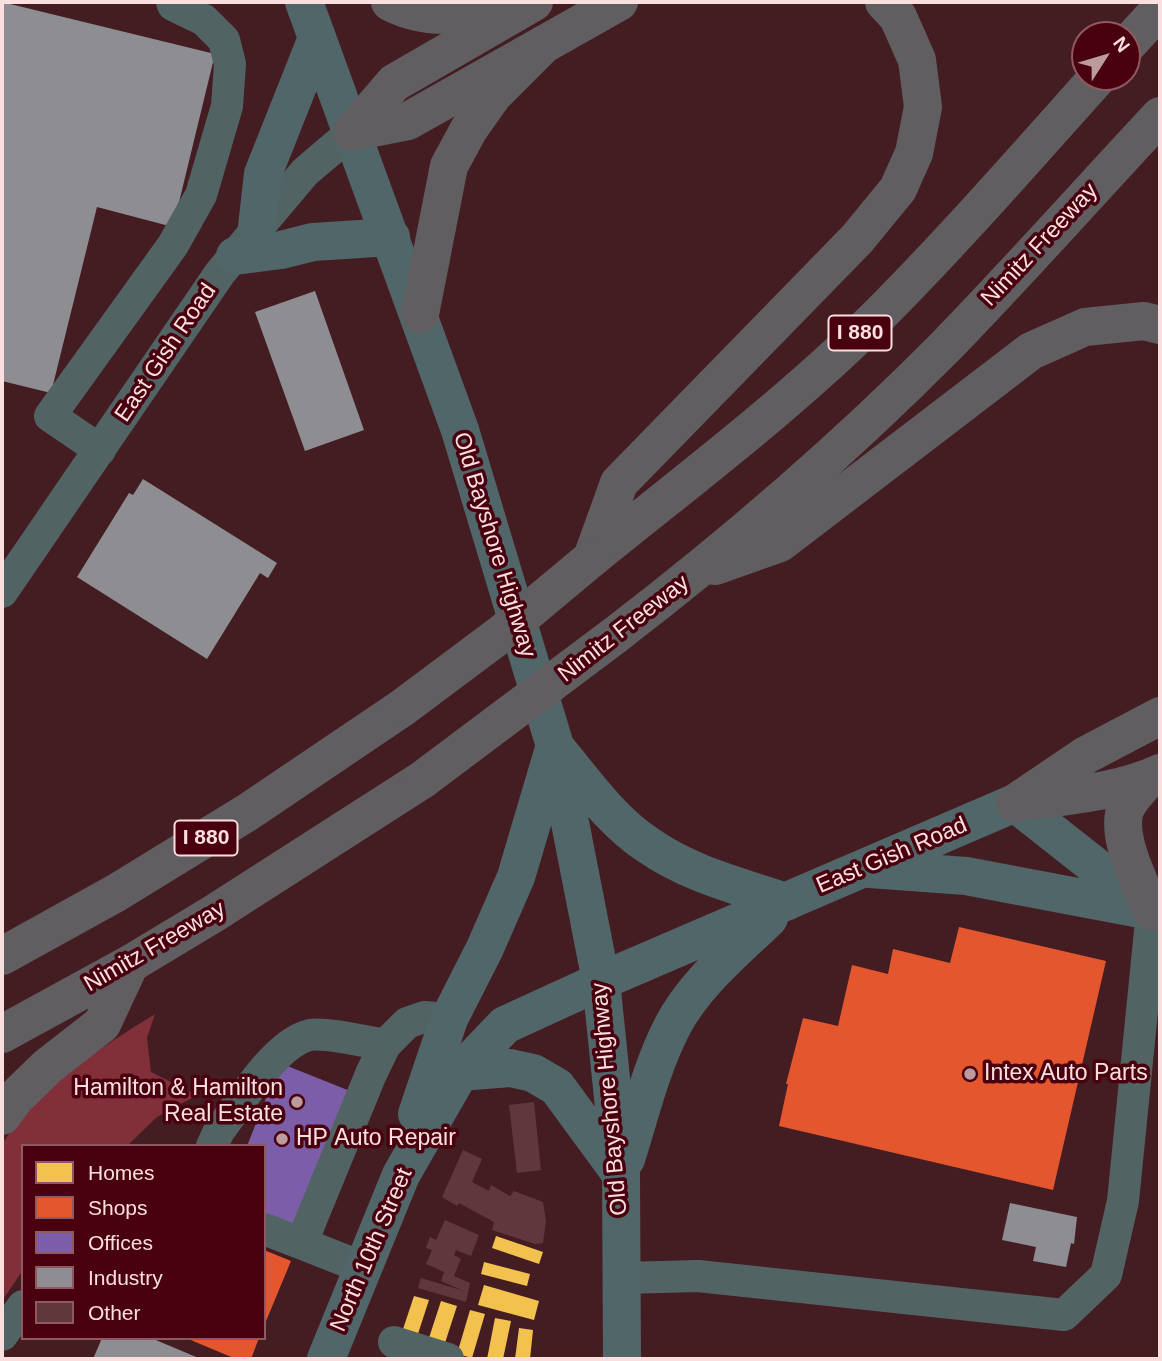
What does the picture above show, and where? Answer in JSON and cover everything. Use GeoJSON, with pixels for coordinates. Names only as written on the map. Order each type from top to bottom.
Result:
{"type":"FeatureCollection","features":[{"type":"Feature","properties":{"kind":"highway"},"geometry":{"type":"LineString","coordinates":[[390,2],[400,7],[443,16],[479,11],[505,2]]}},
{"type":"Feature","properties":{"kind":"highway"},"geometry":{"type":"LineString","coordinates":[[352,132],[394,83],[534,2]]}},
{"type":"Feature","properties":{"kind":"highway"},"geometry":{"type":"LineString","coordinates":[[352,132],[408,121],[619,2]]}},
{"type":"Feature","properties":{"kind":"highway"},"geometry":{"type":"LineString","coordinates":[[592,558],[619,483],[857,239],[898,189],[914,153],[923,107],[917,60],[898,17],[884,2]]}},
{"type":"Feature","properties":{"kind":"highway"},"geometry":{"type":"LineString","coordinates":[[1141,30],[1160,9]]}},
{"type":"Feature","properties":{"kind":"highway"},"geometry":{"type":"LineString","coordinates":[[420,314],[449,166],[469,129],[493,95],[544,44]]}},
{"type":"Feature","properties":{"kind":"highway","name":"I 880"},"geometry":{"type":"LineString","coordinates":[[2,956],[116,892],[247,812],[402,708],[501,634],[790,398],[886,308],[967,223],[1085,91]]}},
{"type":"Feature","properties":{"kind":"highway","name":"Nimitz Freeway"},"geometry":{"type":"LineString","coordinates":[[2,1034],[130,964],[213,914],[422,780],[697,572],[840,447],[946,346],[1160,116]]}},
{"type":"Feature","properties":{"kind":"highway"},"geometry":{"type":"LineString","coordinates":[[697,572],[780,543],[1031,351],[1085,327],[1144,321],[1160,325]]}},
{"type":"Feature","properties":{"kind":"highway"},"geometry":{"type":"LineString","coordinates":[[1015,803],[1086,755],[1160,716]]}},
{"type":"Feature","properties":{"kind":"highway"},"geometry":{"type":"LineString","coordinates":[[1015,803],[1076,795],[1154,776]]}},
{"type":"Feature","properties":{"kind":"highway"},"geometry":{"type":"LineString","coordinates":[[1154,776],[1125,810],[1124,831],[1134,870],[1156,912]]}},
{"type":"Feature","properties":{"kind":"highway"},"geometry":{"type":"LineString","coordinates":[[2,1115],[16,1097],[48,1066],[102,1024],[130,964]]}},
{"type":"Feature","properties":{"kind":"main road","name":"Old Bayshore Highway"},"geometry":{"type":"LineString","coordinates":[[304,2],[420,314],[460,430],[555,746],[601,981],[621,1175],[622,1359]]}},
{"type":"Feature","properties":{"kind":"main road"},"geometry":{"type":"LineString","coordinates":[[317,38],[263,174],[246,241],[281,250],[313,242],[391,237]]}},
{"type":"Feature","properties":{"kind":"main road"},"geometry":{"type":"LineString","coordinates":[[555,746],[616,819],[647,845],[692,870],[786,902],[707,978],[673,1026],[653,1074],[621,1175]]}},
{"type":"Feature","properties":{"kind":"main road"},"geometry":{"type":"LineString","coordinates":[[401,1175],[419,1106],[449,1019],[485,948],[516,877],[555,746]]}},
{"type":"Feature","properties":{"kind":"main road"},"geometry":{"type":"LineString","coordinates":[[1015,803],[1156,912]]}},
{"type":"Feature","properties":{"kind":"main road","name":"East Gish Road"},"geometry":{"type":"LineString","coordinates":[[601,981],[1015,803]]}},
{"type":"Feature","properties":{"kind":"main road"},"geometry":{"type":"LineString","coordinates":[[864,868],[966,876],[1156,912]]}},
{"type":"Feature","properties":{"kind":"main road","name":"North 10th Street"},"geometry":{"type":"LineString","coordinates":[[326,1359],[401,1175],[460,1072],[505,1025],[601,981]]}},
{"type":"Feature","properties":{"kind":"main road"},"geometry":{"type":"LineString","coordinates":[[460,1072],[510,1068],[533,1073],[557,1087],[621,1175]]}},
{"type":"Feature","properties":{"kind":"street"},"geometry":{"type":"LineString","coordinates":[[100,450],[50,416],[173,244],[201,195],[228,106],[230,64],[224,40],[204,20],[173,3]]}},
{"type":"Feature","properties":{"kind":"street","name":"East Gish Road"},"geometry":{"type":"LineString","coordinates":[[2,592],[213,283],[305,172],[352,132]]}},
{"type":"Feature","properties":{"kind":"street"},"geometry":{"type":"LineString","coordinates":[[623,1278],[698,1276],[1064,1315],[1106,1275],[1120,1213],[1156,912]]}},
{"type":"Feature","properties":{"kind":"street"},"geometry":{"type":"LineString","coordinates":[[303,1244],[365,1087],[385,1045],[407,1023],[424,1017],[449,1019]]}},
{"type":"Feature","properties":{"kind":"street"},"geometry":{"type":"LineString","coordinates":[[213,1144],[219,1131],[244,1098],[278,1054],[291,1042],[313,1034],[385,1045]]}},
{"type":"Feature","properties":{"kind":"street"},"geometry":{"type":"LineString","coordinates":[[266,1230],[364,1268]]}},
{"type":"Feature","properties":{"kind":"street"},"geometry":{"type":"LineString","coordinates":[[2,1335],[21,1309]]}},
{"type":"Feature","properties":{"kind":"street"},"geometry":{"type":"LineString","coordinates":[[394,1342],[437,1358]]}},
{"type":"Feature","properties":{"kind":"shaded area"},"geometry":{"type":"Polygon","coordinates":[[[155,1014],[147,1038],[151,1072],[197,1095],[157,1117],[129,1144],[21,1144],[21,1273],[2,1301],[2,1144],[17,1123],[52,1087],[112,1041],[155,1014]]]}},
{"type":"Feature","properties":{"kind":"building: Homes"},"geometry":{"type":"Polygon","coordinates":[[[496,1236],[543,1252],[539,1264],[492,1248],[496,1236]]]}},
{"type":"Feature","properties":{"kind":"building: Homes"},"geometry":{"type":"Polygon","coordinates":[[[484,1262],[530,1274],[527,1286],[481,1274],[484,1262]]]}},
{"type":"Feature","properties":{"kind":"building: Homes"},"geometry":{"type":"Polygon","coordinates":[[[484,1285],[539,1301],[534,1320],[478,1305],[484,1285]]]}},
{"type":"Feature","properties":{"kind":"building: Homes"},"geometry":{"type":"Polygon","coordinates":[[[414,1296],[429,1300],[416,1340],[401,1335],[414,1296]]]}},
{"type":"Feature","properties":{"kind":"building: Homes"},"geometry":{"type":"Polygon","coordinates":[[[441,1301],[457,1306],[443,1349],[427,1344],[441,1301]]]}},
{"type":"Feature","properties":{"kind":"building: Homes"},"geometry":{"type":"Polygon","coordinates":[[[470,1310],[485,1314],[472,1358],[457,1354],[470,1310]]]}},
{"type":"Feature","properties":{"kind":"building: Homes"},"geometry":{"type":"Polygon","coordinates":[[[495,1318],[511,1321],[503,1359],[487,1359],[495,1318]]]}},
{"type":"Feature","properties":{"kind":"building: Homes"},"geometry":{"type":"Polygon","coordinates":[[[519,1328],[533,1330],[530,1359],[515,1359],[519,1328]]]}},
{"type":"Feature","properties":{"kind":"building: Shops"},"geometry":{"type":"Polygon","coordinates":[[[959,927],[1106,961],[1053,1190],[779,1126],[786,1084],[803,1018],[838,1026],[852,965],[888,974],[893,949],[950,963],[959,927]]]}},
{"type":"Feature","properties":{"kind":"building: Shops"},"geometry":{"type":"Polygon","coordinates":[[[266,1251],[291,1261],[266,1321],[266,1251]]]}},
{"type":"Feature","properties":{"kind":"building: Shops"},"geometry":{"type":"Polygon","coordinates":[[[191,1340],[258,1340],[251,1359],[236,1359],[191,1340]]]}},
{"type":"Feature","properties":{"kind":"building: Offices"},"geometry":{"type":"Polygon","coordinates":[[[280,1063],[350,1091],[294,1229],[266,1218],[266,1144],[248,1144],[280,1063]]]}},
{"type":"Feature","properties":{"kind":"building: Industry"},"geometry":{"type":"Polygon","coordinates":[[[2,2],[215,54],[173,227],[97,207],[51,393],[2,381],[2,2]]]}},
{"type":"Feature","properties":{"kind":"building: Industry"},"geometry":{"type":"Polygon","coordinates":[[[315,291],[364,430],[305,451],[255,312],[315,291]]]}},
{"type":"Feature","properties":{"kind":"building: Industry"},"geometry":{"type":"Polygon","coordinates":[[[143,479],[277,563],[268,578],[260,573],[207,659],[77,577],[129,493],[133,495],[143,479]]]}},
{"type":"Feature","properties":{"kind":"building: Industry"},"geometry":{"type":"Polygon","coordinates":[[[1010,1203],[1077,1217],[1074,1244],[1071,1243],[1066,1267],[1033,1261],[1036,1247],[1002,1240],[1010,1203]]]}},
{"type":"Feature","properties":{"kind":"building: Industry"},"geometry":{"type":"Polygon","coordinates":[[[101,1340],[156,1340],[201,1359],[93,1359],[101,1340]]]}},
{"type":"Feature","properties":{"kind":"building: Other"},"geometry":{"type":"Polygon","coordinates":[[[534,1102],[541,1170],[517,1173],[509,1105],[534,1102]]]}},
{"type":"Feature","properties":{"kind":"building: Other"},"geometry":{"type":"Polygon","coordinates":[[[463,1150],[482,1159],[472,1182],[489,1191],[491,1185],[510,1196],[514,1191],[543,1202],[546,1221],[543,1243],[535,1244],[492,1230],[494,1222],[442,1197],[463,1150]]]}},
{"type":"Feature","properties":{"kind":"building: Other"},"geometry":{"type":"Polygon","coordinates":[[[445,1220],[479,1235],[471,1256],[456,1250],[454,1255],[461,1259],[454,1276],[470,1283],[466,1302],[418,1288],[421,1278],[464,1291],[441,1281],[444,1272],[426,1264],[432,1250],[426,1248],[430,1237],[436,1240],[445,1220]]]}},
{"type":"Feature","properties":{"kind":"place","name":"Intex Auto Parts"},"geometry":{"type":"Point","coordinates":[970,1074]}},
{"type":"Feature","properties":{"kind":"place","name":"Hamilton & Hamilton Real Estate"},"geometry":{"type":"Point","coordinates":[297,1102]}},
{"type":"Feature","properties":{"kind":"place","name":"HP Auto Repair"},"geometry":{"type":"Point","coordinates":[282,1139]}}]}
